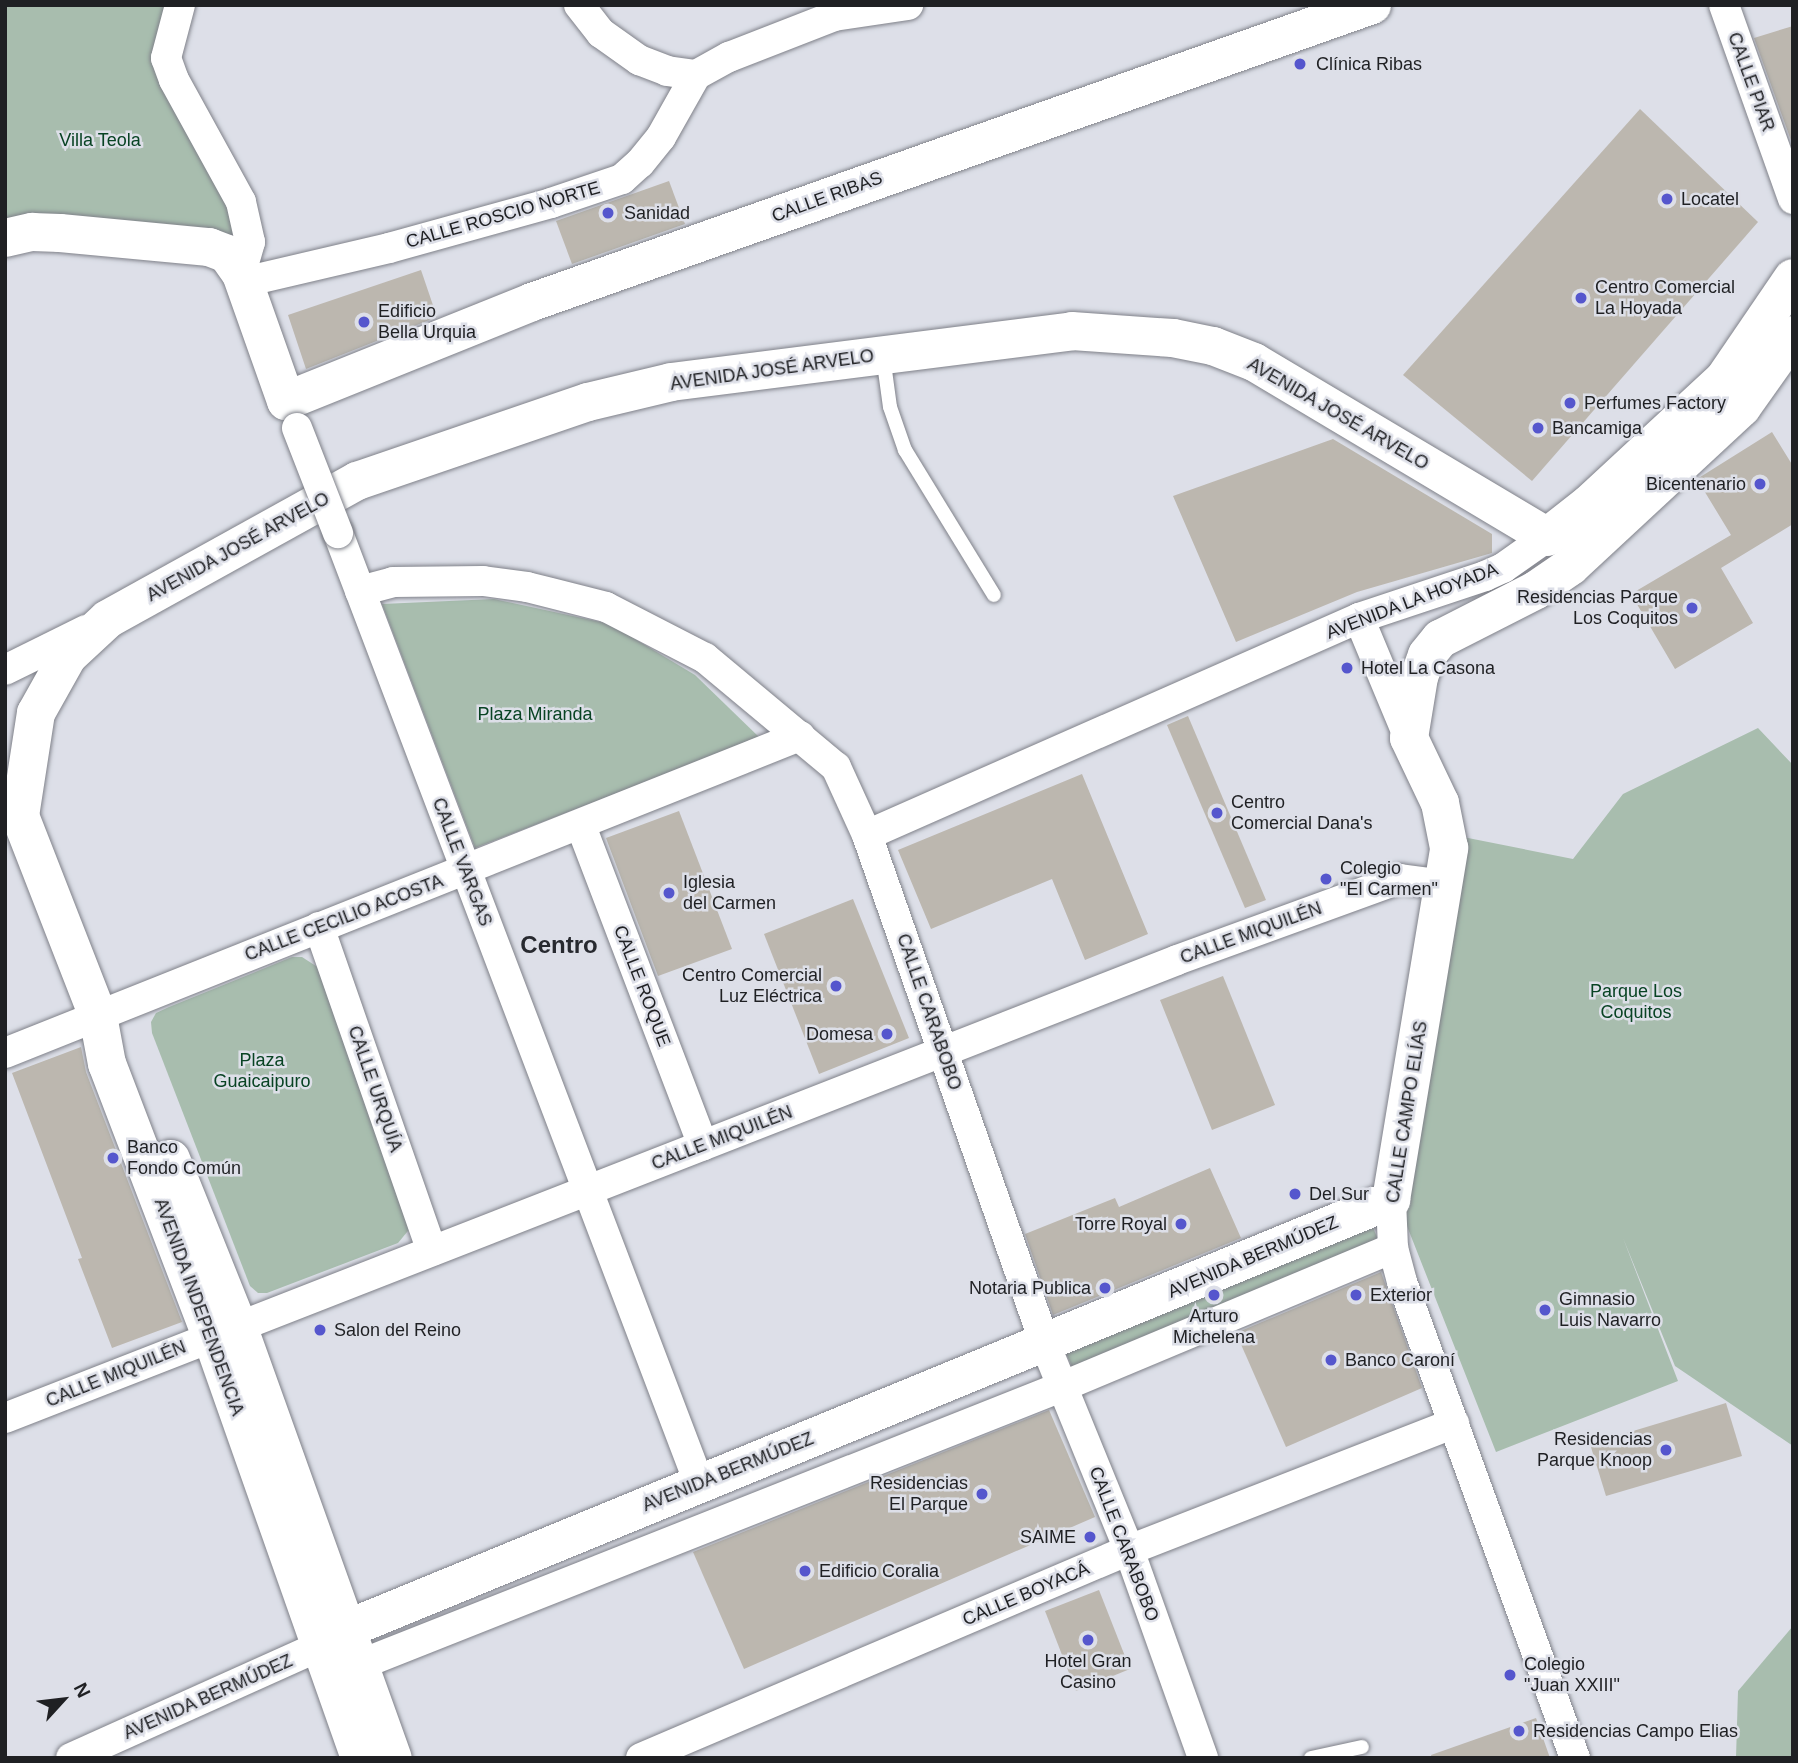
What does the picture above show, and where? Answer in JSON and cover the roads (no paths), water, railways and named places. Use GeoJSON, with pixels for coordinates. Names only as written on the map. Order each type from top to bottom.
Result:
{"type":"FeatureCollection","features":[{"type":"Feature","properties":{"kind":"street"},"geometry":{"type":"LineString","coordinates":[[180,5],[166,58],[174,80],[241,202],[250,242],[243,278]]}},
{"type":"Feature","properties":{"kind":"street"},"geometry":{"type":"LineString","coordinates":[[581,7],[601,33],[639,60],[667,71],[696,75],[729,57],[834,16],[908,5]]}},
{"type":"Feature","properties":{"kind":"street","name":"CALLE RIBAS"},"geometry":{"type":"LineString","coordinates":[[292,414],[532,302],[1372,5]]}},
{"type":"Feature","properties":{"kind":"street","name":"CALLE PIAR"},"geometry":{"type":"LineString","coordinates":[[1724,5],[1793,199]]}},
{"type":"Feature","properties":{"kind":"street","name":"CALLE ROSCIO NORTE"},"geometry":{"type":"LineString","coordinates":[[243,278],[371,253],[551,203],[622,179],[640,163],[661,137],[696,75]]}},
{"type":"Feature","properties":{"kind":"street"},"geometry":{"type":"LineString","coordinates":[[5,238],[32,232],[60,233],[209,247],[226,254],[243,278],[292,414]]}},
{"type":"Feature","properties":{"kind":"street","name":"AVENIDA LA HOYADA"},"geometry":{"type":"LineString","coordinates":[[867,835],[1359,618],[1503,568],[1589,504],[1724,379],[1793,278]]}},
{"type":"Feature","properties":{"kind":"street","name":"AVENIDA JOSÉ ARVELO"},"geometry":{"type":"LineString","coordinates":[[5,670],[108,619],[357,481],[588,402],[671,382],[1072,331],[1173,338],[1213,346],[1254,362],[1547,537]]}},
{"type":"Feature","properties":{"kind":"street","name":"AVENIDA LA HOYADA"},"geometry":{"type":"LineString","coordinates":[[1409,738],[1419,677],[1427,656],[1440,639],[1536,590],[1570,566],[1742,407],[1793,335]]}},
{"type":"Feature","properties":{"kind":"street","name":"CALLE VARGAS"},"geometry":{"type":"LineString","coordinates":[[292,414],[699,1483]]}},
{"type":"Feature","properties":{"kind":"street","name":"CALLE CARABOBO"},"geometry":{"type":"LineString","coordinates":[[360,591],[393,582],[482,580],[527,587],[606,607],[705,657],[836,767],[867,835],[1045,1344],[1129,1550],[1203,1758]]}},
{"type":"Feature","properties":{"kind":"street"},"geometry":{"type":"LineString","coordinates":[[1359,618],[1409,738]]}},
{"type":"Feature","properties":{"kind":"street"},"geometry":{"type":"LineString","coordinates":[[13,806],[23,782],[36,713],[68,656],[108,619]]}},
{"type":"Feature","properties":{"kind":"street","name":"CALLE CECILIO ACOSTA"},"geometry":{"type":"LineString","coordinates":[[5,1053],[581,826],[800,736]]}},
{"type":"Feature","properties":{"kind":"street","name":"CALLE CAMPO ELÍAS"},"geometry":{"type":"LineString","coordinates":[[1409,738],[1440,803],[1449,848],[1391,1199],[1393,1248],[1402,1282],[1575,1758]]}},
{"type":"Feature","properties":{"kind":"street","name":"AVENIDA INDEPENDENCIA"},"geometry":{"type":"LineString","coordinates":[[13,806],[98,1016],[129,1055],[333,1638],[360,1758]]}},
{"type":"Feature","properties":{"kind":"street","name":"CALLE ROQUE"},"geometry":{"type":"LineString","coordinates":[[581,826],[703,1145]]}},
{"type":"Feature","properties":{"kind":"street","name":"CALLE MIQUILÉN"},"geometry":{"type":"LineString","coordinates":[[5,1418],[1177,960],[1399,879],[1444,885]]}},
{"type":"Feature","properties":{"kind":"street","name":"CALLE URQUÍA"},"geometry":{"type":"LineString","coordinates":[[319,927],[432,1251]]}},
{"type":"Feature","properties":{"kind":"street","name":"AVENIDA BERMÚDEZ"},"geometry":{"type":"LineString","coordinates":[[71,1758],[333,1638],[699,1483],[1045,1344],[1391,1199]]}},
{"type":"Feature","properties":{"kind":"street"},"geometry":{"type":"LineString","coordinates":[[359,1665],[1061,1387],[1393,1248]]}},
{"type":"Feature","properties":{"kind":"street","name":"CALLE BOYACÁ"},"geometry":{"type":"LineString","coordinates":[[642,1758],[1129,1550],[1454,1423]]}},
{"type":"Feature","properties":{"kind":"street","name":"AVENIDA INDEPENDENCIA"},"geometry":{"type":"LineString","coordinates":[[333,1638],[359,1665],[393,1758]]}},
{"type":"Feature","properties":{"kind":"lane"},"geometry":{"type":"LineString","coordinates":[[883,355],[890,407],[905,450],[994,595]]}},
{"type":"Feature","properties":{"kind":"lane"},"geometry":{"type":"LineString","coordinates":[[1311,1758],[1362,1747]]}},
{"type":"Feature","properties":{"kind":"place","name":"Clínica Ribas"},"geometry":{"type":"Point","coordinates":[1300,64]}},
{"type":"Feature","properties":{"kind":"place","name":"Locatel"},"geometry":{"type":"Point","coordinates":[1667,199]}},
{"type":"Feature","properties":{"kind":"place","name":"Sanidad"},"geometry":{"type":"Point","coordinates":[608,213]}},
{"type":"Feature","properties":{"kind":"place","name":"Centro Comercial La Hoyada"},"geometry":{"type":"Point","coordinates":[1581,298]}},
{"type":"Feature","properties":{"kind":"place","name":"Edificio Bella Urquia"},"geometry":{"type":"Point","coordinates":[364,322]}},
{"type":"Feature","properties":{"kind":"place","name":"Perfumes Factory"},"geometry":{"type":"Point","coordinates":[1570,403]}},
{"type":"Feature","properties":{"kind":"place","name":"Bancamiga"},"geometry":{"type":"Point","coordinates":[1538,428]}},
{"type":"Feature","properties":{"kind":"place","name":"Bicentenario"},"geometry":{"type":"Point","coordinates":[1760,484]}},
{"type":"Feature","properties":{"kind":"place","name":"Residencias Parque Los Coquitos"},"geometry":{"type":"Point","coordinates":[1692,608]}},
{"type":"Feature","properties":{"kind":"place","name":"Hotel La Casona"},"geometry":{"type":"Point","coordinates":[1347,668]}},
{"type":"Feature","properties":{"kind":"place","name":"Centro Comercial Dana's"},"geometry":{"type":"Point","coordinates":[1217,813]}},
{"type":"Feature","properties":{"kind":"place","name":"Colegio \"El Carmen\""},"geometry":{"type":"Point","coordinates":[1326,879]}},
{"type":"Feature","properties":{"kind":"place","name":"Iglesia del Carmen"},"geometry":{"type":"Point","coordinates":[669,893]}},
{"type":"Feature","properties":{"kind":"place","name":"Centro Comercial Luz Eléctrica"},"geometry":{"type":"Point","coordinates":[836,986]}},
{"type":"Feature","properties":{"kind":"place","name":"Domesa"},"geometry":{"type":"Point","coordinates":[887,1034]}},
{"type":"Feature","properties":{"kind":"place","name":"Banco Fondo Común"},"geometry":{"type":"Point","coordinates":[113,1158]}},
{"type":"Feature","properties":{"kind":"place","name":"Del Sur"},"geometry":{"type":"Point","coordinates":[1295,1194]}},
{"type":"Feature","properties":{"kind":"place","name":"Torre Royal"},"geometry":{"type":"Point","coordinates":[1181,1224]}},
{"type":"Feature","properties":{"kind":"place","name":"Notaria Publica"},"geometry":{"type":"Point","coordinates":[1105,1288]}},
{"type":"Feature","properties":{"kind":"place","name":"Arturo Michelena"},"geometry":{"type":"Point","coordinates":[1214,1295]}},
{"type":"Feature","properties":{"kind":"place","name":"Exterior"},"geometry":{"type":"Point","coordinates":[1356,1295]}},
{"type":"Feature","properties":{"kind":"place","name":"Gimnasio Luis Navarro"},"geometry":{"type":"Point","coordinates":[1545,1310]}},
{"type":"Feature","properties":{"kind":"place","name":"Salon del Reino"},"geometry":{"type":"Point","coordinates":[320,1330]}},
{"type":"Feature","properties":{"kind":"place","name":"Banco Caroní"},"geometry":{"type":"Point","coordinates":[1331,1360]}},
{"type":"Feature","properties":{"kind":"place","name":"Residencias Parque Knoop"},"geometry":{"type":"Point","coordinates":[1666,1450]}},
{"type":"Feature","properties":{"kind":"place","name":"Residencias El Parque"},"geometry":{"type":"Point","coordinates":[982,1494]}},
{"type":"Feature","properties":{"kind":"place","name":"SAIME"},"geometry":{"type":"Point","coordinates":[1090,1537]}},
{"type":"Feature","properties":{"kind":"place","name":"Edificio Coralia"},"geometry":{"type":"Point","coordinates":[805,1571]}},
{"type":"Feature","properties":{"kind":"place","name":"Hotel Gran Casino"},"geometry":{"type":"Point","coordinates":[1088,1640]}},
{"type":"Feature","properties":{"kind":"place","name":"Colegio \"Juan XXIII\""},"geometry":{"type":"Point","coordinates":[1510,1675]}},
{"type":"Feature","properties":{"kind":"place","name":"Residencias Campo Elias"},"geometry":{"type":"Point","coordinates":[1519,1731]}},
{"type":"Feature","properties":{"kind":"district","name":"Centro"},"geometry":{"type":"Point","coordinates":[559,945]}},
{"type":"Feature","properties":{"kind":"park label","name":"Villa Teola"},"geometry":{"type":"Point","coordinates":[100,140]}},
{"type":"Feature","properties":{"kind":"park label","name":"Plaza Miranda"},"geometry":{"type":"Point","coordinates":[535,714]}},
{"type":"Feature","properties":{"kind":"park label","name":"Parque Los Coquitos"},"geometry":{"type":"Point","coordinates":[1636,1002]}},
{"type":"Feature","properties":{"kind":"park label","name":"Plaza Guaicaipuro"},"geometry":{"type":"Point","coordinates":[262,1071]}}]}
